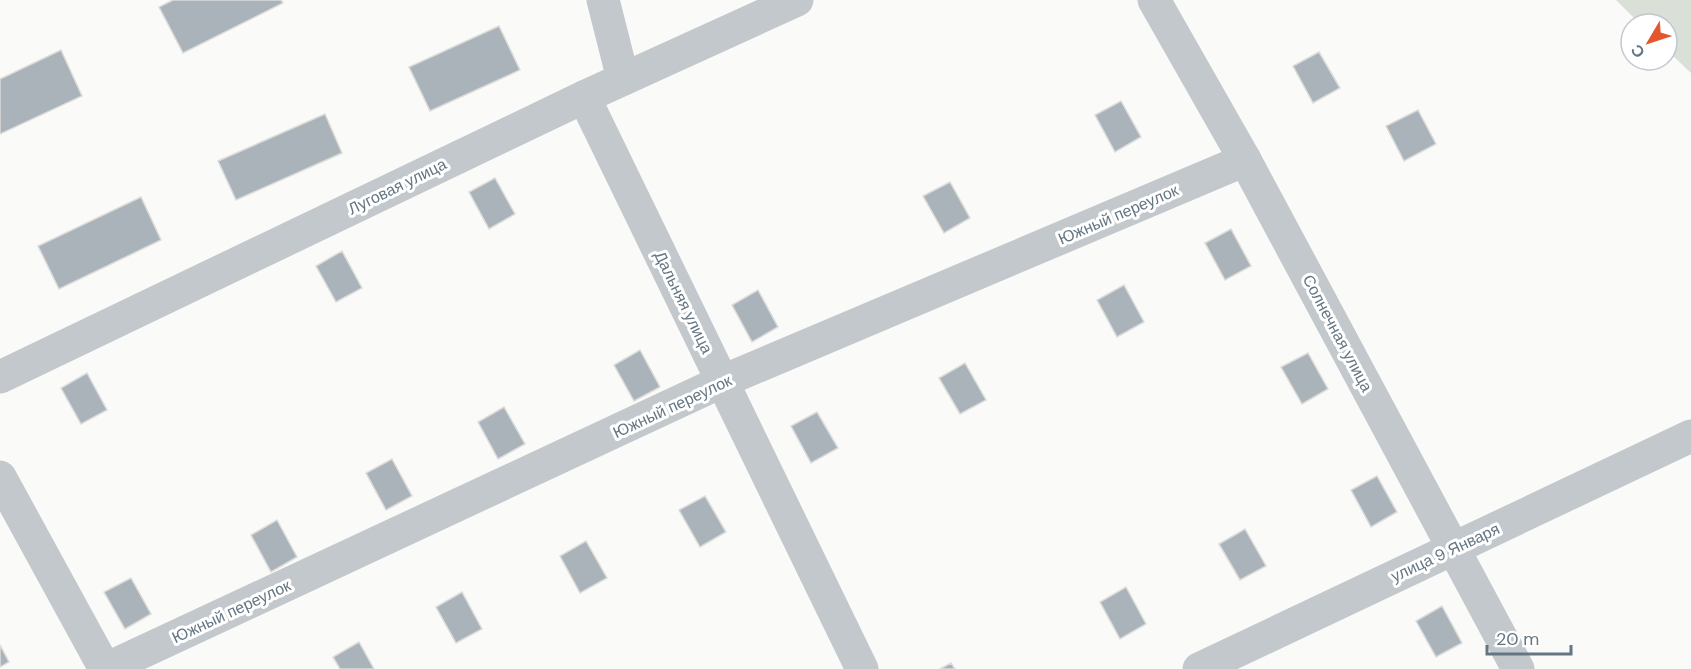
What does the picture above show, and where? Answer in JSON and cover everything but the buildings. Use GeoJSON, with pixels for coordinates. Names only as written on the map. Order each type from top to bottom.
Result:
{"type":"FeatureCollection","features":[{"type":"Feature","properties":{"kind":"street"},"geometry":{"type":"LineString","coordinates":[[603,0],[622,79]]}},
{"type":"Feature","properties":{"kind":"street","name":"Луговая улица"},"geometry":{"type":"LineString","coordinates":[[0,377],[622,79],[797,0]]}},
{"type":"Feature","properties":{"kind":"street","name":"Солнечная улица"},"geometry":{"type":"LineString","coordinates":[[1154,0],[1245,160],[1518,669]]}},
{"type":"Feature","properties":{"kind":"street","name":"Дальняя улица"},"geometry":{"type":"LineString","coordinates":[[584,97],[862,669]]}},
{"type":"Feature","properties":{"kind":"street","name":"Южный переулок"},"geometry":{"type":"LineString","coordinates":[[106,669],[723,381],[1245,160]]}},
{"type":"Feature","properties":{"kind":"street","name":"улица 9 Января"},"geometry":{"type":"LineString","coordinates":[[1199,669],[1691,436]]}},
{"type":"Feature","properties":{"kind":"street"},"geometry":{"type":"LineString","coordinates":[[0,477],[106,669]]}},
{"type":"Feature","properties":{"kind":"shaded area"},"geometry":{"type":"Polygon","coordinates":[[[1616,0],[1691,0],[1691,73],[1679,62],[1679,12],[1628,12],[1616,0]]]}}]}
